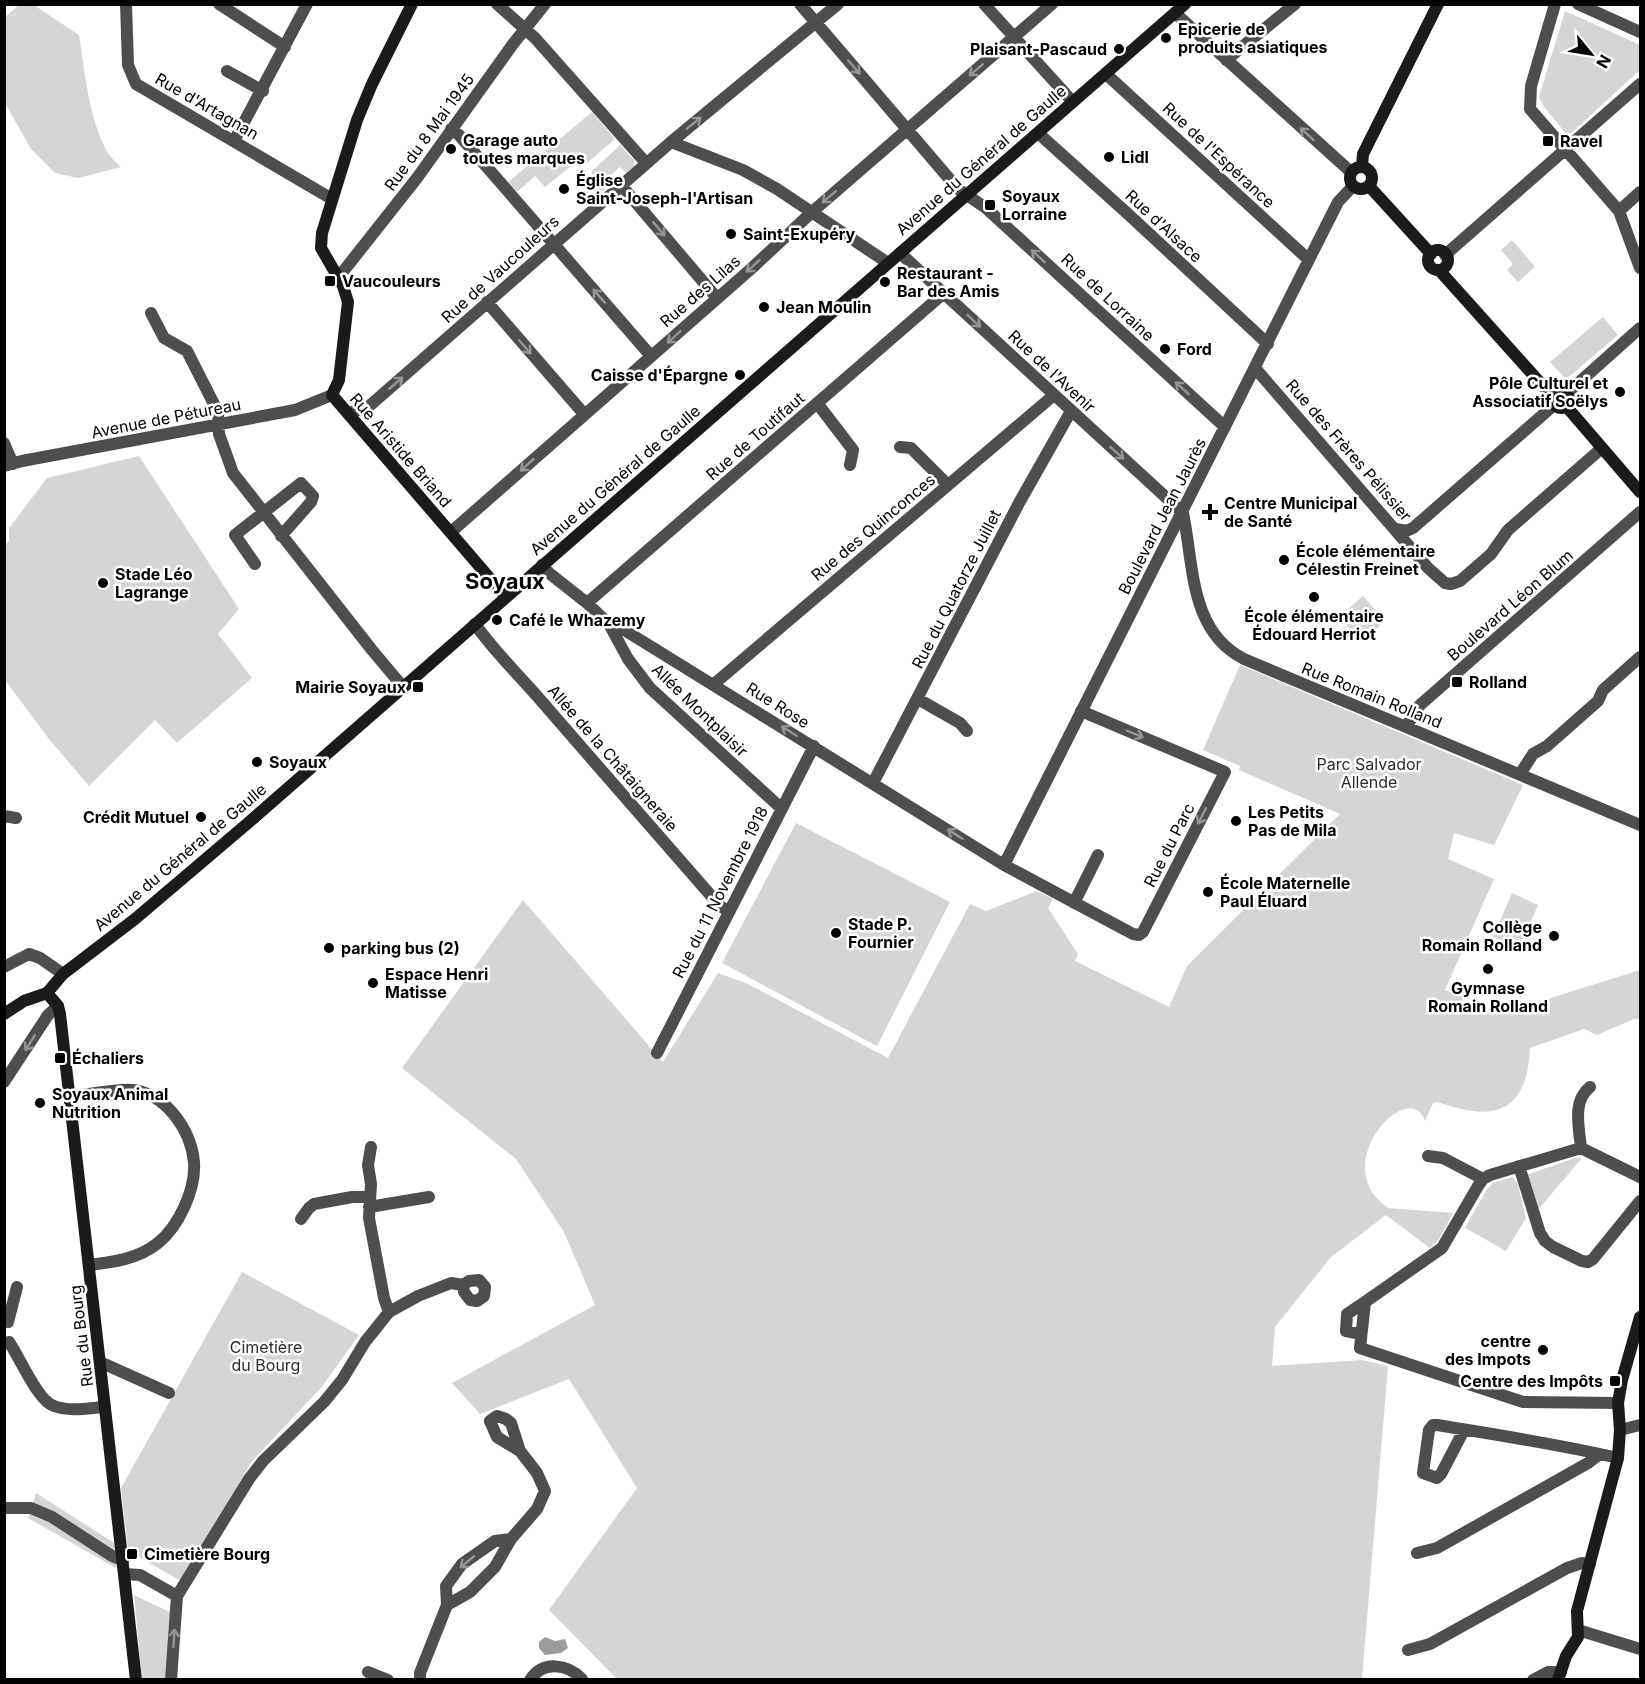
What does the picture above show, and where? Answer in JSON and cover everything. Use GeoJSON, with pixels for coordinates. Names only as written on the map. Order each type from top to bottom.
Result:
{"type":"FeatureCollection","features":[{"type":"Feature","properties":{"kind":"street","name":"Rue d'Artagnan"},"geometry":{"type":"LineString","coordinates":[[126,4],[128,65],[136,84],[332,199]]}},
{"type":"Feature","properties":{"kind":"street"},"geometry":{"type":"LineString","coordinates":[[219,4],[285,47]]}},
{"type":"Feature","properties":{"kind":"street"},"geometry":{"type":"LineString","coordinates":[[234,141],[263,91],[307,4]]}},
{"type":"Feature","properties":{"kind":"street","name":"Rue Aristide Briand"},"geometry":{"type":"LineString","coordinates":[[412,4],[372,84],[357,120],[322,233],[321,248],[346,293],[348,302],[339,380],[332,395],[506,597]]}},
{"type":"Feature","properties":{"kind":"street"},"geometry":{"type":"LineString","coordinates":[[497,4],[526,29],[646,163]]}},
{"type":"Feature","properties":{"kind":"street","name":"Rue du 8 Mai 1945"},"geometry":{"type":"LineString","coordinates":[[338,278],[417,178],[545,4]]}},
{"type":"Feature","properties":{"kind":"street","name":"Rue de Lorraine"},"geometry":{"type":"LineString","coordinates":[[800,4],[958,189],[986,208],[1225,427]]}},
{"type":"Feature","properties":{"kind":"street","name":"Rue de Vaucouleurs"},"geometry":{"type":"LineString","coordinates":[[348,413],[367,408],[646,163],[838,4]]}},
{"type":"Feature","properties":{"kind":"street"},"geometry":{"type":"LineString","coordinates":[[984,4],[1073,102]]}},
{"type":"Feature","properties":{"kind":"street","name":"Rue des Lilas"},"geometry":{"type":"LineString","coordinates":[[451,532],[812,212],[1052,4]]}},
{"type":"Feature","properties":{"kind":"street"},"geometry":{"type":"LineString","coordinates":[[1226,60],[1295,4]]}},
{"type":"Feature","properties":{"kind":"street"},"geometry":{"type":"LineString","coordinates":[[1369,186],[1359,189],[1353,186],[1350,179],[1438,4]]}},
{"type":"Feature","properties":{"kind":"street"},"geometry":{"type":"LineString","coordinates":[[1555,4],[1531,86],[1529,103],[1534,115],[1618,211],[1641,268]]}},
{"type":"Feature","properties":{"kind":"street"},"geometry":{"type":"LineString","coordinates":[[1578,4],[1641,33]]}},
{"type":"Feature","properties":{"kind":"street"},"geometry":{"type":"LineString","coordinates":[[1180,9],[1226,60],[1357,169],[1369,169],[1372,176],[1369,186]]}},
{"type":"Feature","properties":{"kind":"street","name":"Avenue du Général de Gaulle"},"geometry":{"type":"LineString","coordinates":[[4,1014],[24,1001],[47,993],[63,974],[135,919],[283,793],[1180,9]]}},
{"type":"Feature","properties":{"kind":"street"},"geometry":{"type":"LineString","coordinates":[[227,71],[263,91]]}},
{"type":"Feature","properties":{"kind":"street","name":"Rue de l'Espérance"},"geometry":{"type":"LineString","coordinates":[[1106,74],[1309,260]]}},
{"type":"Feature","properties":{"kind":"street"},"geometry":{"type":"LineString","coordinates":[[1369,186],[1431,254],[1428,260],[1434,269],[1444,263],[1641,84]]}},
{"type":"Feature","properties":{"kind":"street"},"geometry":{"type":"LineString","coordinates":[[451,129],[459,135],[555,243],[651,356]]}},
{"type":"Feature","properties":{"kind":"street","name":"Rue d'Alsace"},"geometry":{"type":"LineString","coordinates":[[1038,133],[1268,344]]}},
{"type":"Feature","properties":{"kind":"street"},"geometry":{"type":"LineString","coordinates":[[671,142],[743,170],[777,189],[888,263]]}},
{"type":"Feature","properties":{"kind":"street"},"geometry":{"type":"LineString","coordinates":[[621,185],[717,298]]}},
{"type":"Feature","properties":{"kind":"street","name":"Boulevard Jean Jaurès"},"geometry":{"type":"LineString","coordinates":[[1004,865],[1338,202],[1353,186]]}},
{"type":"Feature","properties":{"kind":"street"},"geometry":{"type":"LineString","coordinates":[[1618,211],[1641,192]]}},
{"type":"Feature","properties":{"kind":"street","name":"Rue de l'Avenir"},"geometry":{"type":"LineString","coordinates":[[900,253],[1183,513]]}},
{"type":"Feature","properties":{"kind":"street"},"geometry":{"type":"LineString","coordinates":[[1444,263],[1641,492]]}},
{"type":"Feature","properties":{"kind":"street","name":"Rue de Toutifaut"},"geometry":{"type":"LineString","coordinates":[[587,603],[944,293]]}},
{"type":"Feature","properties":{"kind":"street"},"geometry":{"type":"LineString","coordinates":[[487,302],[584,414]]}},
{"type":"Feature","properties":{"kind":"street"},"geometry":{"type":"LineString","coordinates":[[151,313],[164,338],[187,351],[218,412],[225,456],[233,473],[262,513],[372,650],[404,686]]}},
{"type":"Feature","properties":{"kind":"street"},"geometry":{"type":"LineString","coordinates":[[1396,529],[1406,531],[1413,528],[1641,328]]}},
{"type":"Feature","properties":{"kind":"street","name":"Rue des Frères Pélissier"},"geometry":{"type":"LineString","coordinates":[[1255,368],[1440,580],[1451,584],[1456,583],[1491,554],[1508,530],[1602,448]]}},
{"type":"Feature","properties":{"kind":"street","name":"Avenue de Pétureau"},"geometry":{"type":"LineString","coordinates":[[9,465],[295,410],[332,395]]}},
{"type":"Feature","properties":{"kind":"street","name":"Rue des Quinconces"},"geometry":{"type":"LineString","coordinates":[[714,684],[1054,395]]}},
{"type":"Feature","properties":{"kind":"street"},"geometry":{"type":"LineString","coordinates":[[817,403],[853,450],[850,465]]}},
{"type":"Feature","properties":{"kind":"street","name":"Rue du Quatorze Juillet"},"geometry":{"type":"LineString","coordinates":[[873,783],[1019,503],[1071,411]]}},
{"type":"Feature","properties":{"kind":"street"},"geometry":{"type":"LineString","coordinates":[[4,443],[9,465]]}},
{"type":"Feature","properties":{"kind":"street"},"geometry":{"type":"LineString","coordinates":[[900,447],[911,448],[948,485]]}},
{"type":"Feature","properties":{"kind":"street"},"geometry":{"type":"LineString","coordinates":[[255,564],[235,535],[301,483],[313,496],[311,502],[281,536]]}},
{"type":"Feature","properties":{"kind":"street","name":"Boulevard Léon Blum"},"geometry":{"type":"LineString","coordinates":[[1406,727],[1420,705],[1641,512]]}},
{"type":"Feature","properties":{"kind":"street","name":"Rue Romain Rolland"},"geometry":{"type":"LineString","coordinates":[[1183,513],[1197,600],[1205,622],[1226,648],[1244,659],[1641,825]]}},
{"type":"Feature","properties":{"kind":"street","name":"Rue Rose"},"geometry":{"type":"LineString","coordinates":[[542,565],[609,624],[621,628],[714,684],[1004,865]]}},
{"type":"Feature","properties":{"kind":"street","name":"Allée de la Châtaigneraie"},"geometry":{"type":"LineString","coordinates":[[475,624],[488,643],[537,695],[720,906],[728,911]]}},
{"type":"Feature","properties":{"kind":"street","name":"Allée Montplaisir"},"geometry":{"type":"LineString","coordinates":[[609,624],[628,659],[650,688],[782,809]]}},
{"type":"Feature","properties":{"kind":"street"},"geometry":{"type":"LineString","coordinates":[[1520,774],[1533,754],[1547,746],[1598,701],[1603,690],[1641,657]]}},
{"type":"Feature","properties":{"kind":"street"},"geometry":{"type":"LineString","coordinates":[[918,699],[960,723],[967,731]]}},
{"type":"Feature","properties":{"kind":"street","name":"Rue du Parc"},"geometry":{"type":"LineString","coordinates":[[1004,865],[1139,935],[1143,932],[1225,772],[1082,711]]}},
{"type":"Feature","properties":{"kind":"street","name":"Rue du 11 Novembre 1918"},"geometry":{"type":"LineString","coordinates":[[657,1053],[814,746]]}},
{"type":"Feature","properties":{"kind":"street"},"geometry":{"type":"LineString","coordinates":[[1074,903],[1098,855]]}},
{"type":"Feature","properties":{"kind":"street"},"geometry":{"type":"LineString","coordinates":[[4,968],[29,954],[40,958],[63,974]]}},
{"type":"Feature","properties":{"kind":"street"},"geometry":{"type":"LineString","coordinates":[[4,1082],[48,1015],[58,1006],[47,993]]}},
{"type":"Feature","properties":{"kind":"street","name":"Rue du Bourg"},"geometry":{"type":"LineString","coordinates":[[58,1006],[136,1680]]}},
{"type":"Feature","properties":{"kind":"street"},"geometry":{"type":"LineString","coordinates":[[1581,1148],[1578,1104],[1590,1086]]}},
{"type":"Feature","properties":{"kind":"street"},"geometry":{"type":"LineString","coordinates":[[69,1097],[133,1090],[155,1097],[171,1110],[182,1127],[194,1163],[191,1189],[182,1210],[173,1227],[158,1243],[138,1256],[111,1263],[89,1265]]}},
{"type":"Feature","properties":{"kind":"street"},"geometry":{"type":"LineString","coordinates":[[371,1147],[368,1165],[372,1235],[384,1298],[389,1312]]}},
{"type":"Feature","properties":{"kind":"street"},"geometry":{"type":"LineString","coordinates":[[1618,1403],[1523,1402],[1360,1347],[1361,1334],[1365,1302],[1442,1248],[1483,1179],[1490,1175],[1581,1148],[1641,1177]]}},
{"type":"Feature","properties":{"kind":"street"},"geometry":{"type":"LineString","coordinates":[[1428,1156],[1443,1158],[1483,1179]]}},
{"type":"Feature","properties":{"kind":"street"},"geometry":{"type":"LineString","coordinates":[[1519,1166],[1540,1233],[1545,1241],[1582,1262],[1593,1259],[1641,1201]]}},
{"type":"Feature","properties":{"kind":"street"},"geometry":{"type":"LineString","coordinates":[[301,1219],[314,1204],[352,1197],[369,1202],[429,1197]]}},
{"type":"Feature","properties":{"kind":"street"},"geometry":{"type":"LineString","coordinates":[[171,1680],[177,1596],[256,1470],[342,1380],[365,1342],[389,1312],[451,1282],[463,1285]]}},
{"type":"Feature","properties":{"kind":"street"},"geometry":{"type":"LineString","coordinates":[[17,1287],[6,1321],[13,1326],[15,1333],[7,1343],[40,1396],[48,1404],[70,1409],[105,1407]]}},
{"type":"Feature","properties":{"kind":"street"},"geometry":{"type":"LineString","coordinates":[[1533,1680],[1548,1672],[1559,1676],[1566,1656],[1576,1642],[1577,1611],[1618,1458],[1620,1430],[1618,1403],[1622,1380],[1641,1317]]}},
{"type":"Feature","properties":{"kind":"street"},"geometry":{"type":"LineString","coordinates":[[100,1362],[169,1393]]}},
{"type":"Feature","properties":{"kind":"street"},"geometry":{"type":"LineString","coordinates":[[1464,1430],[1437,1478],[1423,1473],[1431,1428],[1437,1425],[1591,1451],[1618,1458]]}},
{"type":"Feature","properties":{"kind":"street"},"geometry":{"type":"LineString","coordinates":[[1620,1430],[1641,1425]]}},
{"type":"Feature","properties":{"kind":"street"},"geometry":{"type":"LineString","coordinates":[[447,1605],[460,1600],[479,1584],[495,1566],[511,1539],[537,1509],[545,1491],[537,1473],[520,1451]]}},
{"type":"Feature","properties":{"kind":"street"},"geometry":{"type":"LineString","coordinates":[[1417,1553],[1437,1548],[1588,1463],[1600,1454]]}},
{"type":"Feature","properties":{"kind":"street"},"geometry":{"type":"LineString","coordinates":[[4,1508],[31,1508],[52,1517],[112,1556],[123,1560]]}},
{"type":"Feature","properties":{"kind":"street"},"geometry":{"type":"LineString","coordinates":[[416,1678],[447,1605],[446,1586],[462,1564],[495,1541],[511,1539]]}},
{"type":"Feature","properties":{"kind":"street"},"geometry":{"type":"LineString","coordinates":[[1408,1650],[1430,1644],[1567,1568],[1582,1563],[1590,1564]]}},
{"type":"Feature","properties":{"kind":"street"},"geometry":{"type":"LineString","coordinates":[[124,1574],[140,1575],[177,1596]]}},
{"type":"Feature","properties":{"kind":"street"},"geometry":{"type":"LineString","coordinates":[[1578,1630],[1641,1649]]}},
{"type":"Feature","properties":{"kind":"street"},"geometry":{"type":"LineString","coordinates":[[530,1680],[533,1675],[546,1667],[562,1666],[573,1670],[582,1679]]}},
{"type":"Feature","properties":{"kind":"street"},"geometry":{"type":"LineString","coordinates":[[368,1672],[388,1680]]}},
{"type":"Feature","properties":{"kind":"green space"},"geometry":{"type":"Polygon","coordinates":[[[19,5],[34,5],[79,35],[96,126],[108,153],[121,167],[78,178],[55,173],[31,149],[5,103],[5,17],[19,5]]]}},
{"type":"Feature","properties":{"kind":"green space"},"geometry":{"type":"Polygon","coordinates":[[[1565,11],[1640,45],[1640,70],[1568,136],[1544,107],[1539,97],[1565,11]]]}},
{"type":"Feature","properties":{"kind":"green space"},"geometry":{"type":"Polygon","coordinates":[[[592,112],[615,139],[586,164],[576,162],[545,187],[535,176],[517,192],[508,182],[592,112]]]}},
{"type":"Feature","properties":{"kind":"green space"},"geometry":{"type":"Polygon","coordinates":[[[620,145],[634,160],[634,166],[626,173],[620,167],[605,180],[609,186],[601,192],[593,183],[592,171],[620,145]]]}},
{"type":"Feature","properties":{"kind":"green space"},"geometry":{"type":"Polygon","coordinates":[[[1512,240],[1535,267],[1518,282],[1507,270],[1513,264],[1501,250],[1512,240]]]}},
{"type":"Feature","properties":{"kind":"green space"},"geometry":{"type":"Polygon","coordinates":[[[1603,317],[1618,335],[1565,378],[1550,362],[1603,317]]]}},
{"type":"Feature","properties":{"kind":"green space"},"geometry":{"type":"Polygon","coordinates":[[[139,456],[239,609],[218,634],[252,678],[177,743],[155,720],[89,786],[49,739],[5,680],[5,545],[9,541],[9,528],[47,478],[139,456]]]}},
{"type":"Feature","properties":{"kind":"green space"},"geometry":{"type":"Polygon","coordinates":[[[1363,596],[1385,621],[1361,642],[1339,617],[1363,596]]]}},
{"type":"Feature","properties":{"kind":"green space","name":"Parc Salvador Allende"},"geometry":{"type":"Polygon","coordinates":[[[1240,665],[1523,785],[1494,845],[1454,833],[1448,859],[1494,879],[1445,990],[1463,997],[1462,1002],[1480,1009],[1503,1013],[1640,970],[1640,1019],[1634,1019],[1597,1035],[1584,1029],[1530,1048],[1522,1087],[1514,1099],[1504,1107],[1490,1111],[1475,1111],[1438,1102],[1433,1103],[1425,1121],[1417,1110],[1404,1109],[1390,1117],[1377,1131],[1368,1149],[1365,1170],[1371,1190],[1388,1208],[1453,1213],[1439,1239],[1430,1248],[1386,1215],[1331,1257],[1275,1327],[1272,1366],[1362,1360],[1388,1366],[1362,1679],[617,1679],[549,1610],[637,1488],[569,1379],[480,1414],[452,1383],[595,1305],[564,1232],[516,1159],[402,1068],[523,900],[663,1062],[718,973],[748,984],[888,1058],[970,904],[986,911],[1037,891],[1053,899],[1048,908],[1078,954],[1075,961],[1169,1007],[1187,966],[1340,814],[1239,770],[1240,766],[1203,750],[1240,665]]]}},
{"type":"Feature","properties":{"kind":"green space","name":"Stade P. Fournier"},"geometry":{"type":"Polygon","coordinates":[[[796,823],[950,902],[877,1046],[722,963],[796,823]]]}},
{"type":"Feature","properties":{"kind":"green space"},"geometry":{"type":"Polygon","coordinates":[[[1512,893],[1538,905],[1519,949],[1493,937],[1512,893]]]}},
{"type":"Feature","properties":{"kind":"green space"},"geometry":{"type":"Polygon","coordinates":[[[1575,1158],[1582,1158],[1537,1211],[1526,1175],[1575,1158]]]}},
{"type":"Feature","properties":{"kind":"green space"},"geometry":{"type":"Polygon","coordinates":[[[1513,1177],[1518,1185],[1526,1218],[1506,1251],[1465,1228],[1487,1189],[1493,1183],[1513,1177]]]}},
{"type":"Feature","properties":{"kind":"green space","name":"Cimetière du Bourg"},"geometry":{"type":"Polygon","coordinates":[[[242,1272],[359,1335],[321,1388],[252,1461],[181,1581],[128,1551],[121,1488],[242,1272]]]}},
{"type":"Feature","properties":{"kind":"green space"},"geometry":{"type":"Polygon","coordinates":[[[36,1493],[119,1546],[116,1568],[28,1518],[36,1493]]]}},
{"type":"Feature","properties":{"kind":"green space"},"geometry":{"type":"Polygon","coordinates":[[[134,1595],[172,1613],[166,1679],[142,1679],[134,1595]]]}},
{"type":"Feature","properties":{"kind":"shaded area"},"geometry":{"type":"Polygon","coordinates":[[[545,1637],[555,1641],[565,1639],[568,1648],[561,1653],[545,1655],[539,1648],[539,1642],[545,1637]]]}},
{"type":"Feature","properties":{"kind":"place","name":"Epicerie de produits asiatiques"},"geometry":{"type":"Point","coordinates":[1166,38]}},
{"type":"Feature","properties":{"kind":"place","name":"Plaisant-Pascaud"},"geometry":{"type":"Point","coordinates":[1119,49]}},
{"type":"Feature","properties":{"kind":"place","name":"Ravel"},"geometry":{"type":"Point","coordinates":[1548,141]}},
{"type":"Feature","properties":{"kind":"place","name":"Garage auto toutes marques"},"geometry":{"type":"Point","coordinates":[451,149]}},
{"type":"Feature","properties":{"kind":"place","name":"Lidl"},"geometry":{"type":"Point","coordinates":[1109,157]}},
{"type":"Feature","properties":{"kind":"place","name":"Église Saint-Joseph-l'Artisan"},"geometry":{"type":"Point","coordinates":[564,189]}},
{"type":"Feature","properties":{"kind":"place","name":"Soyaux Lorraine"},"geometry":{"type":"Point","coordinates":[990,205]}},
{"type":"Feature","properties":{"kind":"place","name":"Saint-Exupéry"},"geometry":{"type":"Point","coordinates":[731,234]}},
{"type":"Feature","properties":{"kind":"place","name":"Vaucouleurs"},"geometry":{"type":"Point","coordinates":[330,281]}},
{"type":"Feature","properties":{"kind":"place","name":"Restaurant - Bar des Amis"},"geometry":{"type":"Point","coordinates":[885,282]}},
{"type":"Feature","properties":{"kind":"place","name":"Jean Moulin"},"geometry":{"type":"Point","coordinates":[764,307]}},
{"type":"Feature","properties":{"kind":"place","name":"Ford"},"geometry":{"type":"Point","coordinates":[1165,349]}},
{"type":"Feature","properties":{"kind":"place","name":"Caisse d'Épargne"},"geometry":{"type":"Point","coordinates":[740,375]}},
{"type":"Feature","properties":{"kind":"place","name":"Pôle Culturel et Associatif Soëlys"},"geometry":{"type":"Point","coordinates":[1620,392]}},
{"type":"Feature","properties":{"kind":"place","name":"Centre Municipal de Santé"},"geometry":{"type":"Point","coordinates":[1210,512]}},
{"type":"Feature","properties":{"kind":"place","name":"École élémentaire Célestin Freinet"},"geometry":{"type":"Point","coordinates":[1284,560]}},
{"type":"Feature","properties":{"kind":"place","name":"Stade Léo Lagrange"},"geometry":{"type":"Point","coordinates":[103,583]}},
{"type":"Feature","properties":{"kind":"place","name":"École élémentaire Édouard Herriot"},"geometry":{"type":"Point","coordinates":[1314,597]}},
{"type":"Feature","properties":{"kind":"place","name":"Café le Whazemy"},"geometry":{"type":"Point","coordinates":[497,620]}},
{"type":"Feature","properties":{"kind":"place","name":"Rolland"},"geometry":{"type":"Point","coordinates":[1457,682]}},
{"type":"Feature","properties":{"kind":"place","name":"Mairie Soyaux"},"geometry":{"type":"Point","coordinates":[418,687]}},
{"type":"Feature","properties":{"kind":"place","name":"Soyaux"},"geometry":{"type":"Point","coordinates":[257,762]}},
{"type":"Feature","properties":{"kind":"place","name":"Crédit Mutuel"},"geometry":{"type":"Point","coordinates":[201,817]}},
{"type":"Feature","properties":{"kind":"place","name":"Les Petits Pas de Mila"},"geometry":{"type":"Point","coordinates":[1236,821]}},
{"type":"Feature","properties":{"kind":"place","name":"École Maternelle Paul Éluard"},"geometry":{"type":"Point","coordinates":[1208,892]}},
{"type":"Feature","properties":{"kind":"place","name":"Stade P. Fournier"},"geometry":{"type":"Point","coordinates":[836,933]}},
{"type":"Feature","properties":{"kind":"place","name":"Collège Romain Rolland"},"geometry":{"type":"Point","coordinates":[1554,936]}},
{"type":"Feature","properties":{"kind":"place","name":"parking bus (2)"},"geometry":{"type":"Point","coordinates":[329,948]}},
{"type":"Feature","properties":{"kind":"place","name":"Gymnase Romain Rolland"},"geometry":{"type":"Point","coordinates":[1488,969]}},
{"type":"Feature","properties":{"kind":"place","name":"Espace Henri Matisse"},"geometry":{"type":"Point","coordinates":[373,983]}},
{"type":"Feature","properties":{"kind":"place","name":"Échaliers"},"geometry":{"type":"Point","coordinates":[60,1058]}},
{"type":"Feature","properties":{"kind":"place","name":"Soyaux Animal Nutrition"},"geometry":{"type":"Point","coordinates":[40,1103]}},
{"type":"Feature","properties":{"kind":"place","name":"centre des Impots"},"geometry":{"type":"Point","coordinates":[1543,1350]}},
{"type":"Feature","properties":{"kind":"place","name":"Centre des Impôts"},"geometry":{"type":"Point","coordinates":[1615,1381]}},
{"type":"Feature","properties":{"kind":"place","name":"Cimetière Bourg"},"geometry":{"type":"Point","coordinates":[132,1554]}},
{"type":"Feature","properties":{"kind":"district","name":"Soyaux"},"geometry":{"type":"Point","coordinates":[505,581]}}]}
